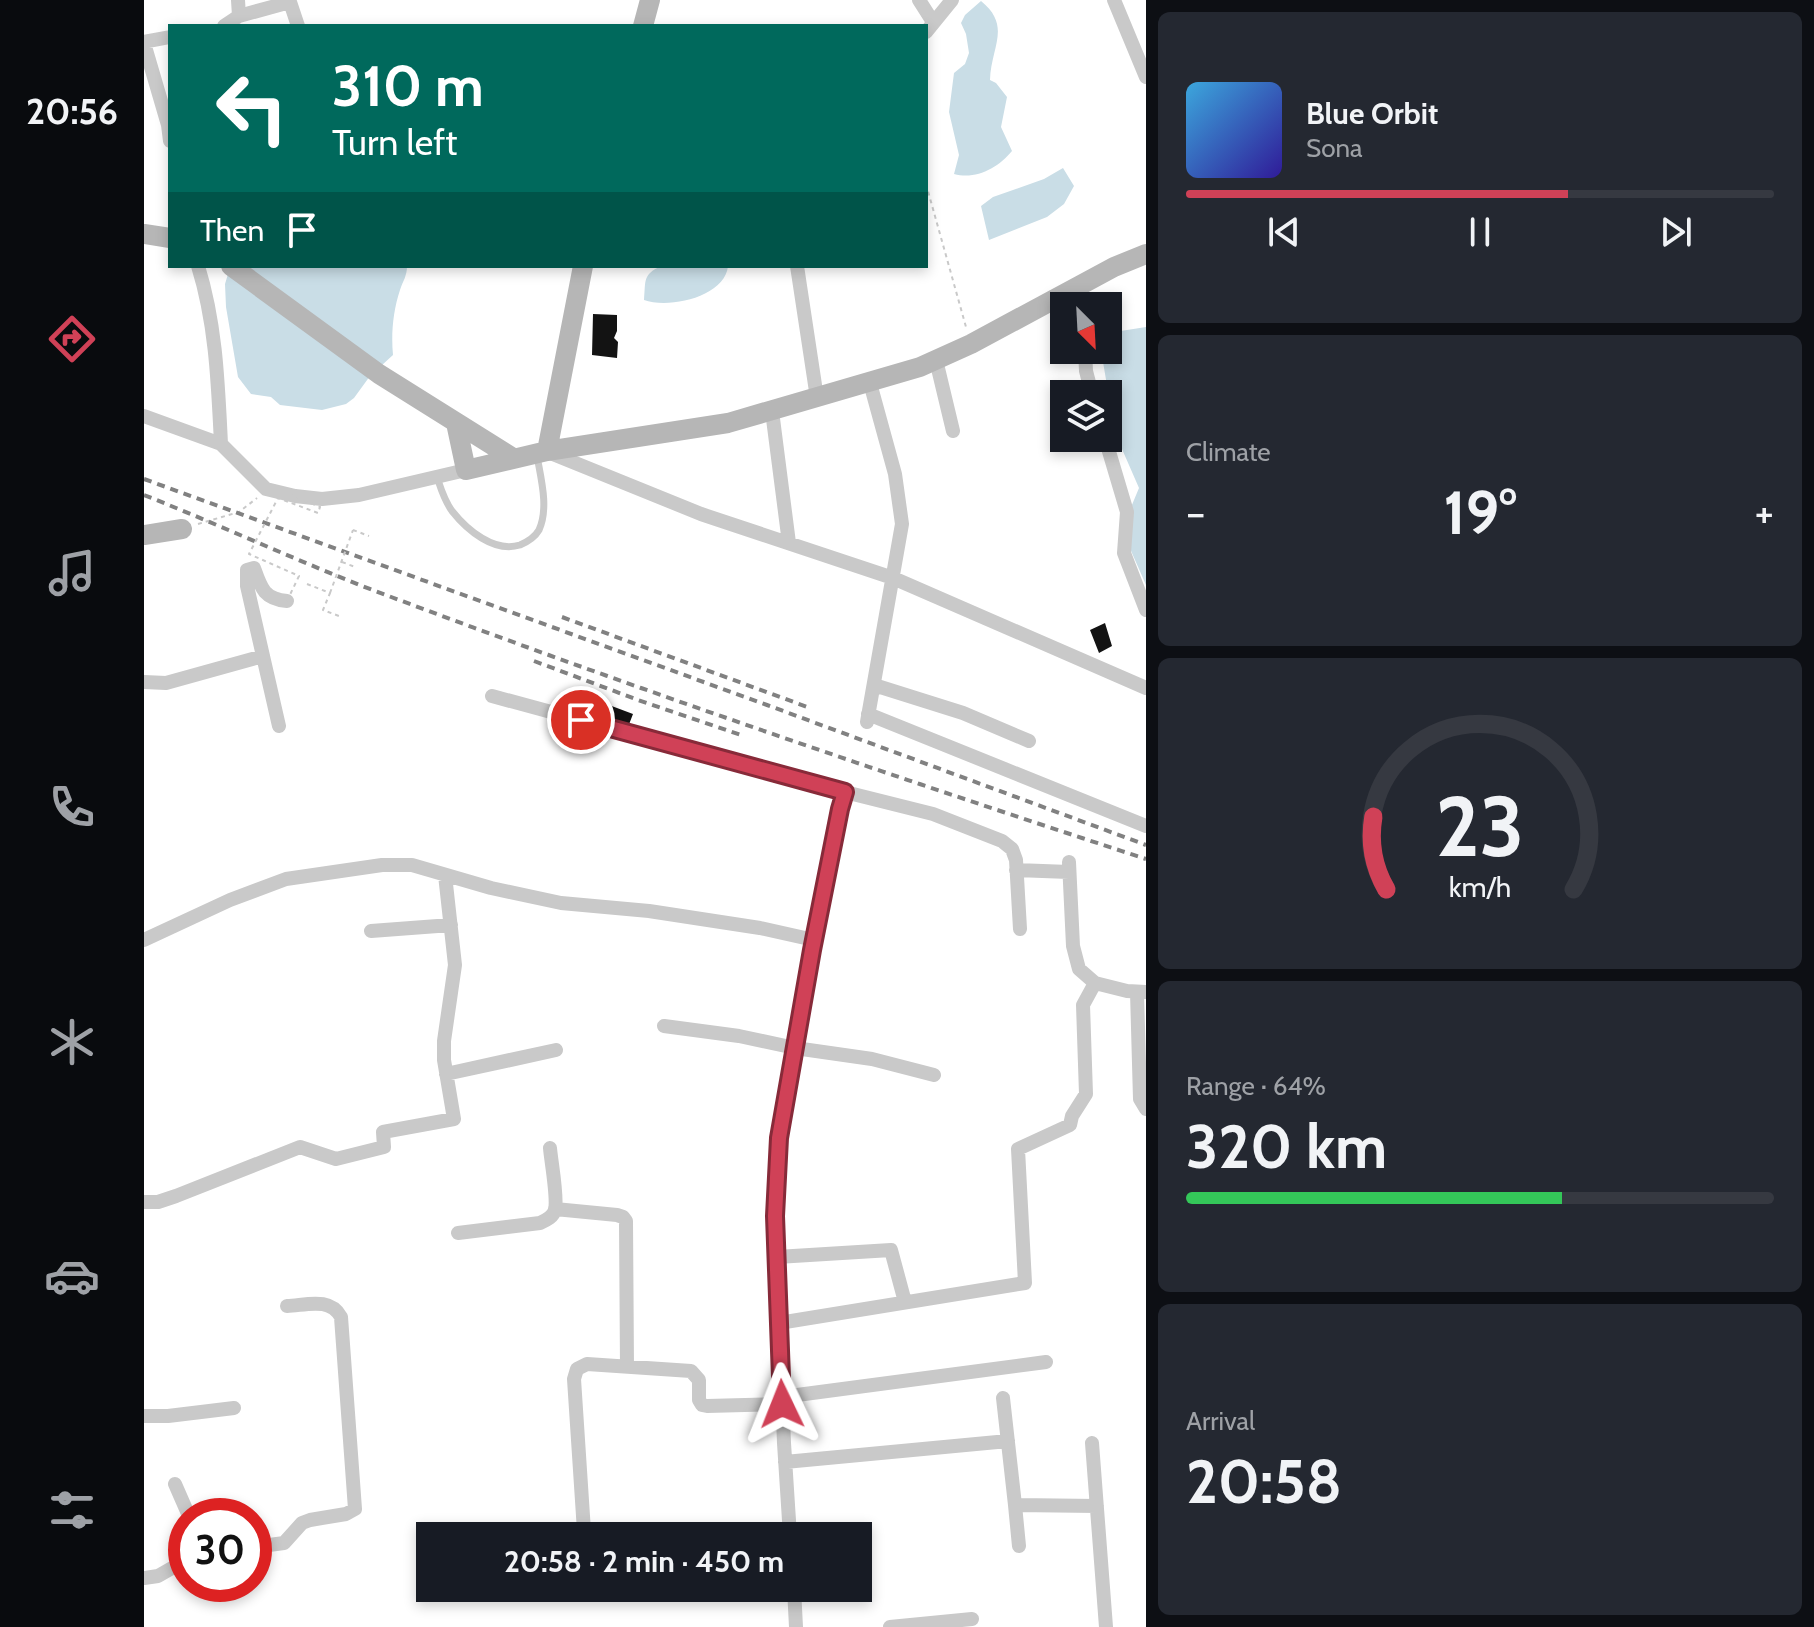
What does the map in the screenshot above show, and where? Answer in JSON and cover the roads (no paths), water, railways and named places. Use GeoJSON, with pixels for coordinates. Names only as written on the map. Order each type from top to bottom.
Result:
{"type":"FeatureCollection","features":[{"type":"Feature","properties":{"kind":"main road"},"geometry":{"type":"LineString","coordinates":[[644,24],[650,0]]}},
{"type":"Feature","properties":{"kind":"main road"},"geometry":{"type":"LineString","coordinates":[[144,234],[168,238]]}},
{"type":"Feature","properties":{"kind":"main road"},"geometry":{"type":"LineString","coordinates":[[1085,292],[1114,267],[1146,254]]}},
{"type":"Feature","properties":{"kind":"main road"},"geometry":{"type":"LineString","coordinates":[[234,268],[379,374],[513,458]]}},
{"type":"Feature","properties":{"kind":"main road"},"geometry":{"type":"LineString","coordinates":[[542,453],[583,268]]}},
{"type":"Feature","properties":{"kind":"main road"},"geometry":{"type":"LineString","coordinates":[[456,423],[466,470],[513,458],[728,423],[920,367],[1050,309]]}},
{"type":"Feature","properties":{"kind":"main road"},"geometry":{"type":"LineString","coordinates":[[144,535],[182,529]]}},
{"type":"Feature","properties":{"kind":"street"},"geometry":{"type":"LineString","coordinates":[[238,0],[239,16]]}},
{"type":"Feature","properties":{"kind":"street"},"geometry":{"type":"LineString","coordinates":[[919,0],[930,27],[952,0]]}},
{"type":"Feature","properties":{"kind":"street"},"geometry":{"type":"LineString","coordinates":[[1114,0],[1146,77]]}},
{"type":"Feature","properties":{"kind":"street"},"geometry":{"type":"LineString","coordinates":[[227,24],[239,16],[292,1],[298,24]]}},
{"type":"Feature","properties":{"kind":"street"},"geometry":{"type":"LineString","coordinates":[[168,37],[144,43],[168,125]]}},
{"type":"Feature","properties":{"kind":"street"},"geometry":{"type":"LineString","coordinates":[[199,268],[207,294],[217,358],[221,444]]}},
{"type":"Feature","properties":{"kind":"street"},"geometry":{"type":"LineString","coordinates":[[797,268],[817,398]]}},
{"type":"Feature","properties":{"kind":"street"},"geometry":{"type":"LineString","coordinates":[[936,360],[953,431]]}},
{"type":"Feature","properties":{"kind":"street"},"geometry":{"type":"LineString","coordinates":[[870,383],[895,474],[902,524],[867,718],[1146,826]]}},
{"type":"Feature","properties":{"kind":"street"},"geometry":{"type":"LineString","coordinates":[[772,411],[789,543]]}},
{"type":"Feature","properties":{"kind":"street"},"geometry":{"type":"LineString","coordinates":[[144,416],[221,444],[266,489],[291,495],[322,499],[359,495],[466,470]]}},
{"type":"Feature","properties":{"kind":"street"},"geometry":{"type":"LineString","coordinates":[[1109,452],[1127,512],[1124,553],[1146,610]]}},
{"type":"Feature","properties":{"kind":"street"},"geometry":{"type":"LineString","coordinates":[[542,453],[701,514],[893,578],[1146,688]]}},
{"type":"Feature","properties":{"kind":"street"},"geometry":{"type":"LineString","coordinates":[[279,726],[247,586],[247,570],[254,568],[261,589],[274,600],[287,601]]}},
{"type":"Feature","properties":{"kind":"street"},"geometry":{"type":"LineString","coordinates":[[144,682],[166,683],[263,656]]}},
{"type":"Feature","properties":{"kind":"street"},"geometry":{"type":"LineString","coordinates":[[874,685],[963,713],[1029,741]]}},
{"type":"Feature","properties":{"kind":"street"},"geometry":{"type":"LineString","coordinates":[[492,696],[933,814],[1002,841],[1012,849],[1016,860],[1020,929]]}},
{"type":"Feature","properties":{"kind":"street"},"geometry":{"type":"LineString","coordinates":[[789,1522],[777,1257],[779,1138],[814,940],[845,792]]}},
{"type":"Feature","properties":{"kind":"street"},"geometry":{"type":"LineString","coordinates":[[144,940],[230,900],[286,879],[382,865],[412,865],[491,888],[561,903],[649,911],[760,928],[814,940]]}},
{"type":"Feature","properties":{"kind":"street"},"geometry":{"type":"LineString","coordinates":[[1016,870],[1069,867],[1073,946],[1079,969],[1095,983],[1142,992],[1140,1099],[1146,1109]]}},
{"type":"Feature","properties":{"kind":"street"},"geometry":{"type":"LineString","coordinates":[[144,1202],[158,1202],[176,1196],[300,1147],[336,1159],[384,1147],[383,1132],[454,1119],[444,1060],[455,965],[445,875]]}},
{"type":"Feature","properties":{"kind":"street"},"geometry":{"type":"LineString","coordinates":[[371,931],[451,925]]}},
{"type":"Feature","properties":{"kind":"street"},"geometry":{"type":"LineString","coordinates":[[779,1323],[1025,1283],[1018,1149],[1070,1125],[1086,1094],[1083,1005],[1095,983]]}},
{"type":"Feature","properties":{"kind":"street"},"geometry":{"type":"LineString","coordinates":[[664,1026],[872,1059],[934,1075]]}},
{"type":"Feature","properties":{"kind":"street"},"geometry":{"type":"LineString","coordinates":[[446,1074],[556,1050]]}},
{"type":"Feature","properties":{"kind":"street"},"geometry":{"type":"LineString","coordinates":[[458,1233],[540,1223],[549,1219],[555,1209],[550,1148]]}},
{"type":"Feature","properties":{"kind":"street"},"geometry":{"type":"LineString","coordinates":[[555,1209],[617,1215],[626,1221],[627,1367]]}},
{"type":"Feature","properties":{"kind":"street"},"geometry":{"type":"LineString","coordinates":[[777,1257],[891,1250],[905,1302]]}},
{"type":"Feature","properties":{"kind":"street"},"geometry":{"type":"LineString","coordinates":[[272,1545],[284,1543],[302,1523],[346,1514],[355,1509],[341,1317],[336,1308],[326,1303],[287,1306]]}},
{"type":"Feature","properties":{"kind":"street"},"geometry":{"type":"LineString","coordinates":[[583,1522],[574,1379],[577,1369],[587,1364],[691,1371],[699,1380],[699,1400],[707,1406],[782,1400],[1046,1362]]}},
{"type":"Feature","properties":{"kind":"street"},"geometry":{"type":"LineString","coordinates":[[1003,1398],[1019,1546]]}},
{"type":"Feature","properties":{"kind":"street"},"geometry":{"type":"LineString","coordinates":[[144,1416],[234,1408]]}},
{"type":"Feature","properties":{"kind":"street"},"geometry":{"type":"LineString","coordinates":[[785,1462],[1008,1441]]}},
{"type":"Feature","properties":{"kind":"street"},"geometry":{"type":"LineString","coordinates":[[1092,1443],[1106,1627]]}},
{"type":"Feature","properties":{"kind":"street"},"geometry":{"type":"LineString","coordinates":[[175,1484],[181,1498]]}},
{"type":"Feature","properties":{"kind":"street"},"geometry":{"type":"LineString","coordinates":[[1015,1505],[1097,1506]]}},
{"type":"Feature","properties":{"kind":"street"},"geometry":{"type":"LineString","coordinates":[[144,1578],[168,1570]]}},
{"type":"Feature","properties":{"kind":"street"},"geometry":{"type":"LineString","coordinates":[[795,1602],[796,1627]]}},
{"type":"Feature","properties":{"kind":"street"},"geometry":{"type":"LineString","coordinates":[[890,1627],[972,1619]]}},
{"type":"Feature","properties":{"kind":"lane"},"geometry":{"type":"LineString","coordinates":[[437,477],[450,509],[461,521],[489,542],[507,548],[522,544],[539,529],[544,498],[542,453]]}},
{"type":"Feature","properties":{"kind":"water"},"geometry":{"type":"Polygon","coordinates":[[[981,1],[996,19],[998,28],[990,80],[1007,97],[1001,127],[1012,151],[986,171],[970,175],[954,174],[959,155],[949,112],[954,73],[965,64],[969,53],[961,23],[965,15],[981,1]]]}},
{"type":"Feature","properties":{"kind":"water"},"geometry":{"type":"Polygon","coordinates":[[[1063,168],[1074,186],[1064,204],[1047,217],[989,240],[981,206],[993,197],[1044,179],[1063,168]]]}},
{"type":"Feature","properties":{"kind":"water"},"geometry":{"type":"Polygon","coordinates":[[[234,268],[407,268],[394,314],[393,355],[346,404],[322,410],[280,405],[271,397],[251,394],[238,377],[226,307],[228,274],[234,268]]]}},
{"type":"Feature","properties":{"kind":"water"},"geometry":{"type":"Polygon","coordinates":[[[727,268],[725,277],[707,293],[667,303],[644,300],[645,283],[655,269],[727,268]]]}},
{"type":"Feature","properties":{"kind":"water"},"geometry":{"type":"Polygon","coordinates":[[[1146,327],[1146,585],[1128,544],[1124,524],[1139,488],[1122,449],[1122,380],[1106,380],[1103,364],[1122,364],[1122,331],[1146,327]]]}},
{"type":"Feature","properties":{"kind":"railway"},"geometry":{"type":"LineString","coordinates":[[144,479],[1146,845]]}},
{"type":"Feature","properties":{"kind":"railway"},"geometry":{"type":"LineString","coordinates":[[144,495],[362,586],[557,658],[851,761],[1146,859]]}},
{"type":"Feature","properties":{"kind":"railway"},"geometry":{"type":"LineString","coordinates":[[562,617],[810,708]]}},
{"type":"Feature","properties":{"kind":"railway"},"geometry":{"type":"LineString","coordinates":[[534,661],[741,735]]}}]}
